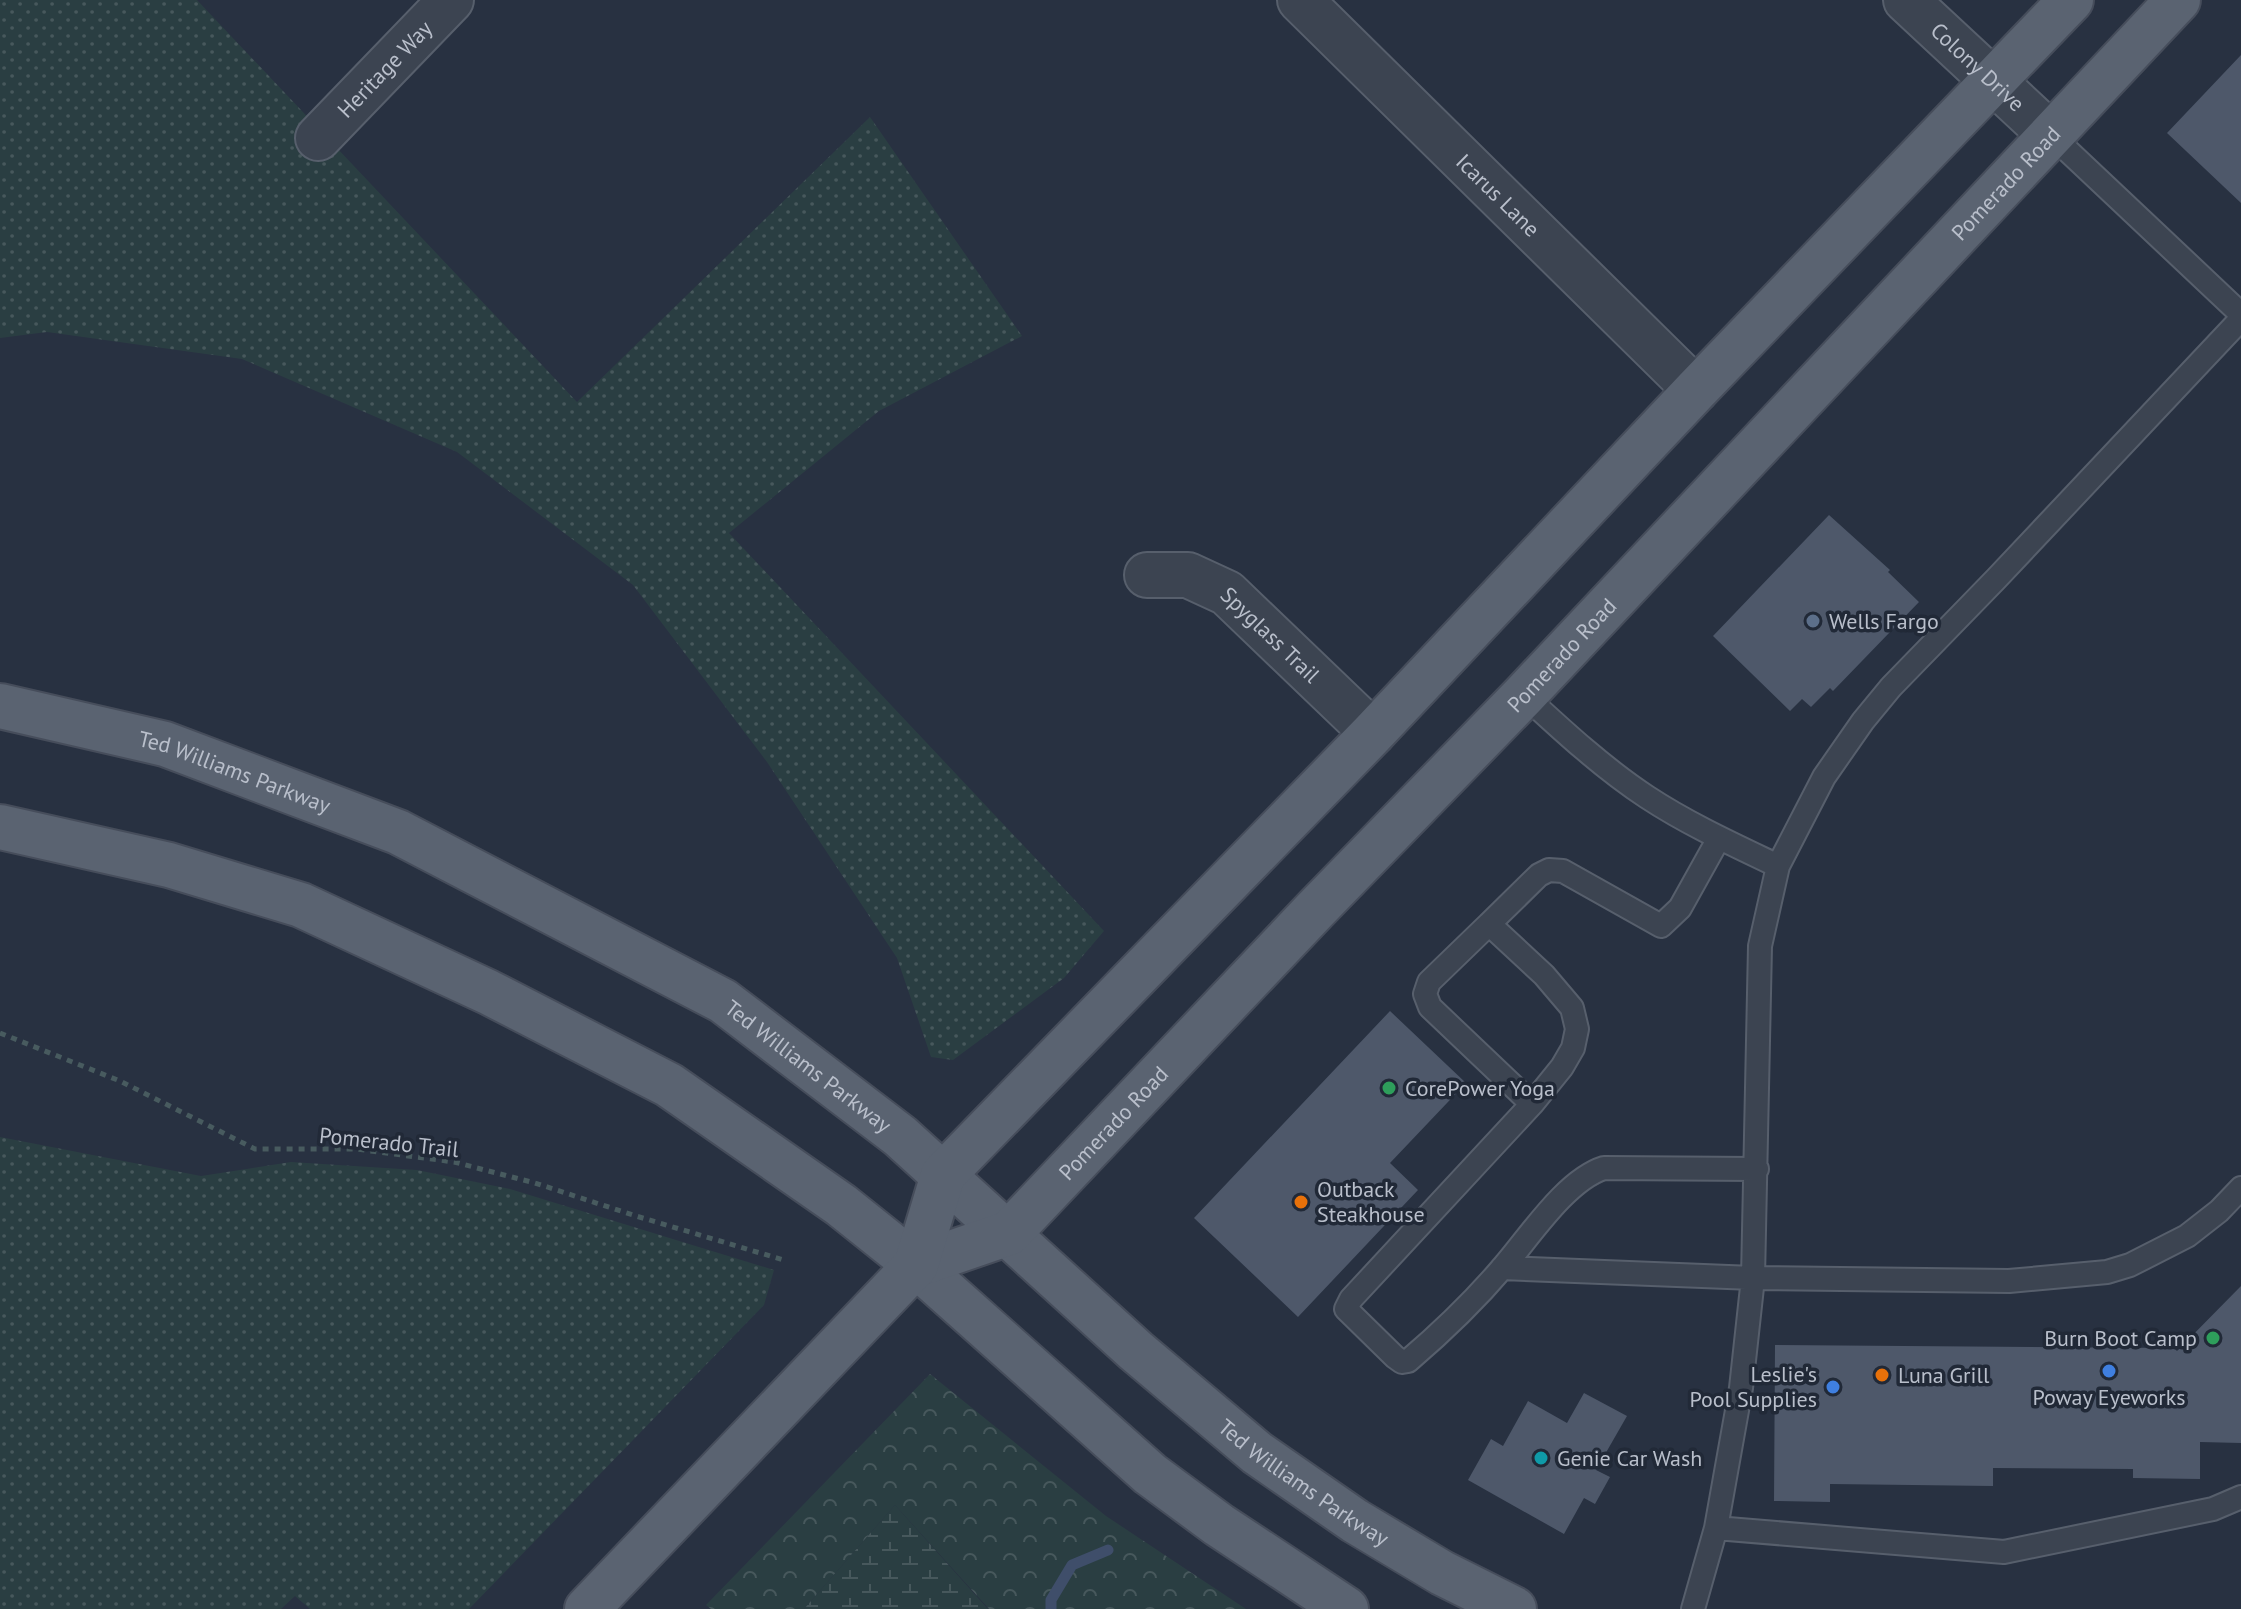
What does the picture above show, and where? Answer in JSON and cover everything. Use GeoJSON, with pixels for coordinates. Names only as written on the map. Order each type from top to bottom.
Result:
{"type":"FeatureCollection","features":[{"type":"Feature","properties":{"kind":"main road","name":"Pomerado Road"},"geometry":{"type":"LineString","coordinates":[[587,1609],[916,1265],[943,1175],[1373,733],[1696,390],[2071,0]]}},
{"type":"Feature","properties":{"kind":"main road","name":"Pomerado Road"},"geometry":{"type":"LineString","coordinates":[[916,1265],[1009,1233],[1524,695],[2178,0]]}},
{"type":"Feature","properties":{"kind":"main road","name":"Ted Williams Parkway"},"geometry":{"type":"LineString","coordinates":[[0,706],[165,744],[398,832],[723,1001],[900,1136],[1136,1351],[1257,1453],[1355,1521],[1442,1573],[1514,1609]]}},
{"type":"Feature","properties":{"kind":"main road"},"geometry":{"type":"LineString","coordinates":[[0,827],[169,865],[301,905],[488,992],[669,1085],[841,1205],[916,1265],[1150,1474],[1219,1525],[1346,1609]]}},
{"type":"Feature","properties":{"kind":"street","name":"Heritage Way"},"geometry":{"type":"LineString","coordinates":[[318,138],[451,0]]}},
{"type":"Feature","properties":{"kind":"street","name":"Icarus Lane"},"geometry":{"type":"LineString","coordinates":[[1300,0],[1696,390]]}},
{"type":"Feature","properties":{"kind":"street","name":"Colony Drive"},"geometry":{"type":"LineString","coordinates":[[1906,0],[2050,134]]}},
{"type":"Feature","properties":{"kind":"street","name":"Spyglass Trail"},"geometry":{"type":"LineString","coordinates":[[1147,575],[1188,575],[1227,593],[1373,733]]}},
{"type":"Feature","properties":{"kind":"lane"},"geometry":{"type":"LineString","coordinates":[[1693,1609],[1716,1528],[1733,1442],[1753,1278],[1760,946],[1778,866],[1824,777],[1891,687],[2241,316],[2050,134]]}},
{"type":"Feature","properties":{"kind":"lane"},"geometry":{"type":"LineString","coordinates":[[1524,695],[1629,784],[1668,810],[1778,866]]}},
{"type":"Feature","properties":{"kind":"lane"},"geometry":{"type":"LineString","coordinates":[[1532,1104],[1430,1007],[1425,994],[1429,982],[1539,875],[1549,870],[1563,871],[1661,926],[1680,908],[1719,838]]}},
{"type":"Feature","properties":{"kind":"lane"},"geometry":{"type":"LineString","coordinates":[[1489,924],[1572,1008],[1577,1029],[1573,1048],[1532,1104],[1351,1299],[1346,1309],[1395,1357],[1402,1362],[1408,1361],[1502,1268],[1547,1215],[1593,1171],[1604,1168],[1757,1169]]}},
{"type":"Feature","properties":{"kind":"lane"},"geometry":{"type":"LineString","coordinates":[[1502,1268],[1753,1278],[2009,1281],[2107,1272],[2130,1265],[2187,1236],[2219,1211],[2241,1188]]}},
{"type":"Feature","properties":{"kind":"lane"},"geometry":{"type":"LineString","coordinates":[[1716,1528],[2004,1552],[2213,1509],[2241,1497]]}},
{"type":"Feature","properties":{"kind":"path","name":"Pomerado Trail"},"geometry":{"type":"LineString","coordinates":[[0,1033],[120,1081],[255,1149],[356,1149],[454,1162],[535,1183],[787,1261]]}},
{"type":"Feature","properties":{"kind":"green space"},"geometry":{"type":"Polygon","coordinates":[[[0,0],[197,0],[577,402],[870,117],[1022,336],[879,411],[729,533],[1104,931],[1064,978],[953,1060],[931,1057],[897,958],[767,762],[633,585],[457,452],[242,359],[47,332],[0,338],[0,0]]]}},
{"type":"Feature","properties":{"kind":"green space"},"geometry":{"type":"Polygon","coordinates":[[[0,1137],[201,1176],[291,1162],[417,1170],[510,1189],[774,1270],[764,1305],[469,1609],[310,1609],[295,1596],[281,1609],[0,1609],[0,1137]]]}},
{"type":"Feature","properties":{"kind":"green space"},"geometry":{"type":"Polygon","coordinates":[[[930,1374],[1106,1516],[1246,1609],[989,1609],[895,1505],[804,1609],[711,1609],[706,1605],[930,1374]]]}},
{"type":"Feature","properties":{"kind":"green space"},"geometry":{"type":"Polygon","coordinates":[[[895,1505],[987,1608],[989,1609],[804,1609],[895,1505]]]}},
{"type":"Feature","properties":{"kind":"building"},"geometry":{"type":"Polygon","coordinates":[[[2241,55],[2241,203],[2167,133],[2241,55]]]}},
{"type":"Feature","properties":{"kind":"building"},"geometry":{"type":"Polygon","coordinates":[[[1829,515],[1890,570],[1888,572],[1919,602],[1833,691],[1830,688],[1811,707],[1802,699],[1790,711],[1713,636],[1829,515]]]}},
{"type":"Feature","properties":{"kind":"building"},"geometry":{"type":"Polygon","coordinates":[[[1390,1011],[1466,1083],[1390,1163],[1418,1190],[1298,1317],[1194,1218],[1390,1011]]]}},
{"type":"Feature","properties":{"kind":"building"},"geometry":{"type":"Polygon","coordinates":[[[2241,1286],[2241,1443],[2200,1442],[2200,1479],[2133,1478],[2133,1469],[1993,1468],[1993,1486],[1830,1484],[1830,1502],[1774,1501],[1775,1345],[2174,1348],[2177,1351],[2241,1286]]]}},
{"type":"Feature","properties":{"kind":"building","name":"Genie Car Wash"},"geometry":{"type":"Polygon","coordinates":[[[1584,1393],[1627,1416],[1596,1470],[1610,1477],[1595,1504],[1584,1498],[1564,1534],[1468,1480],[1491,1439],[1503,1446],[1528,1401],[1567,1423],[1584,1393]]]}},
{"type":"Feature","properties":{"kind":"waterway"},"geometry":{"type":"LineString","coordinates":[[1051,1609],[1051,1600],[1072,1565],[1108,1550]]}},
{"type":"Feature","properties":{"kind":"place","name":"Wells Fargo"},"geometry":{"type":"Point","coordinates":[1813,621]}},
{"type":"Feature","properties":{"kind":"place","name":"CorePower Yoga"},"geometry":{"type":"Point","coordinates":[1389,1088]}},
{"type":"Feature","properties":{"kind":"place","name":"Outback Steakhouse"},"geometry":{"type":"Point","coordinates":[1301,1202]}},
{"type":"Feature","properties":{"kind":"place","name":"Burn Boot Camp"},"geometry":{"type":"Point","coordinates":[2213,1338]}},
{"type":"Feature","properties":{"kind":"place","name":"Poway Eyeworks"},"geometry":{"type":"Point","coordinates":[2109,1371]}},
{"type":"Feature","properties":{"kind":"place","name":"Luna Grill"},"geometry":{"type":"Point","coordinates":[1882,1375]}},
{"type":"Feature","properties":{"kind":"place","name":"Leslie's Pool Supplies"},"geometry":{"type":"Point","coordinates":[1833,1387]}},
{"type":"Feature","properties":{"kind":"place","name":"Genie Car Wash"},"geometry":{"type":"Point","coordinates":[1541,1458]}}]}
